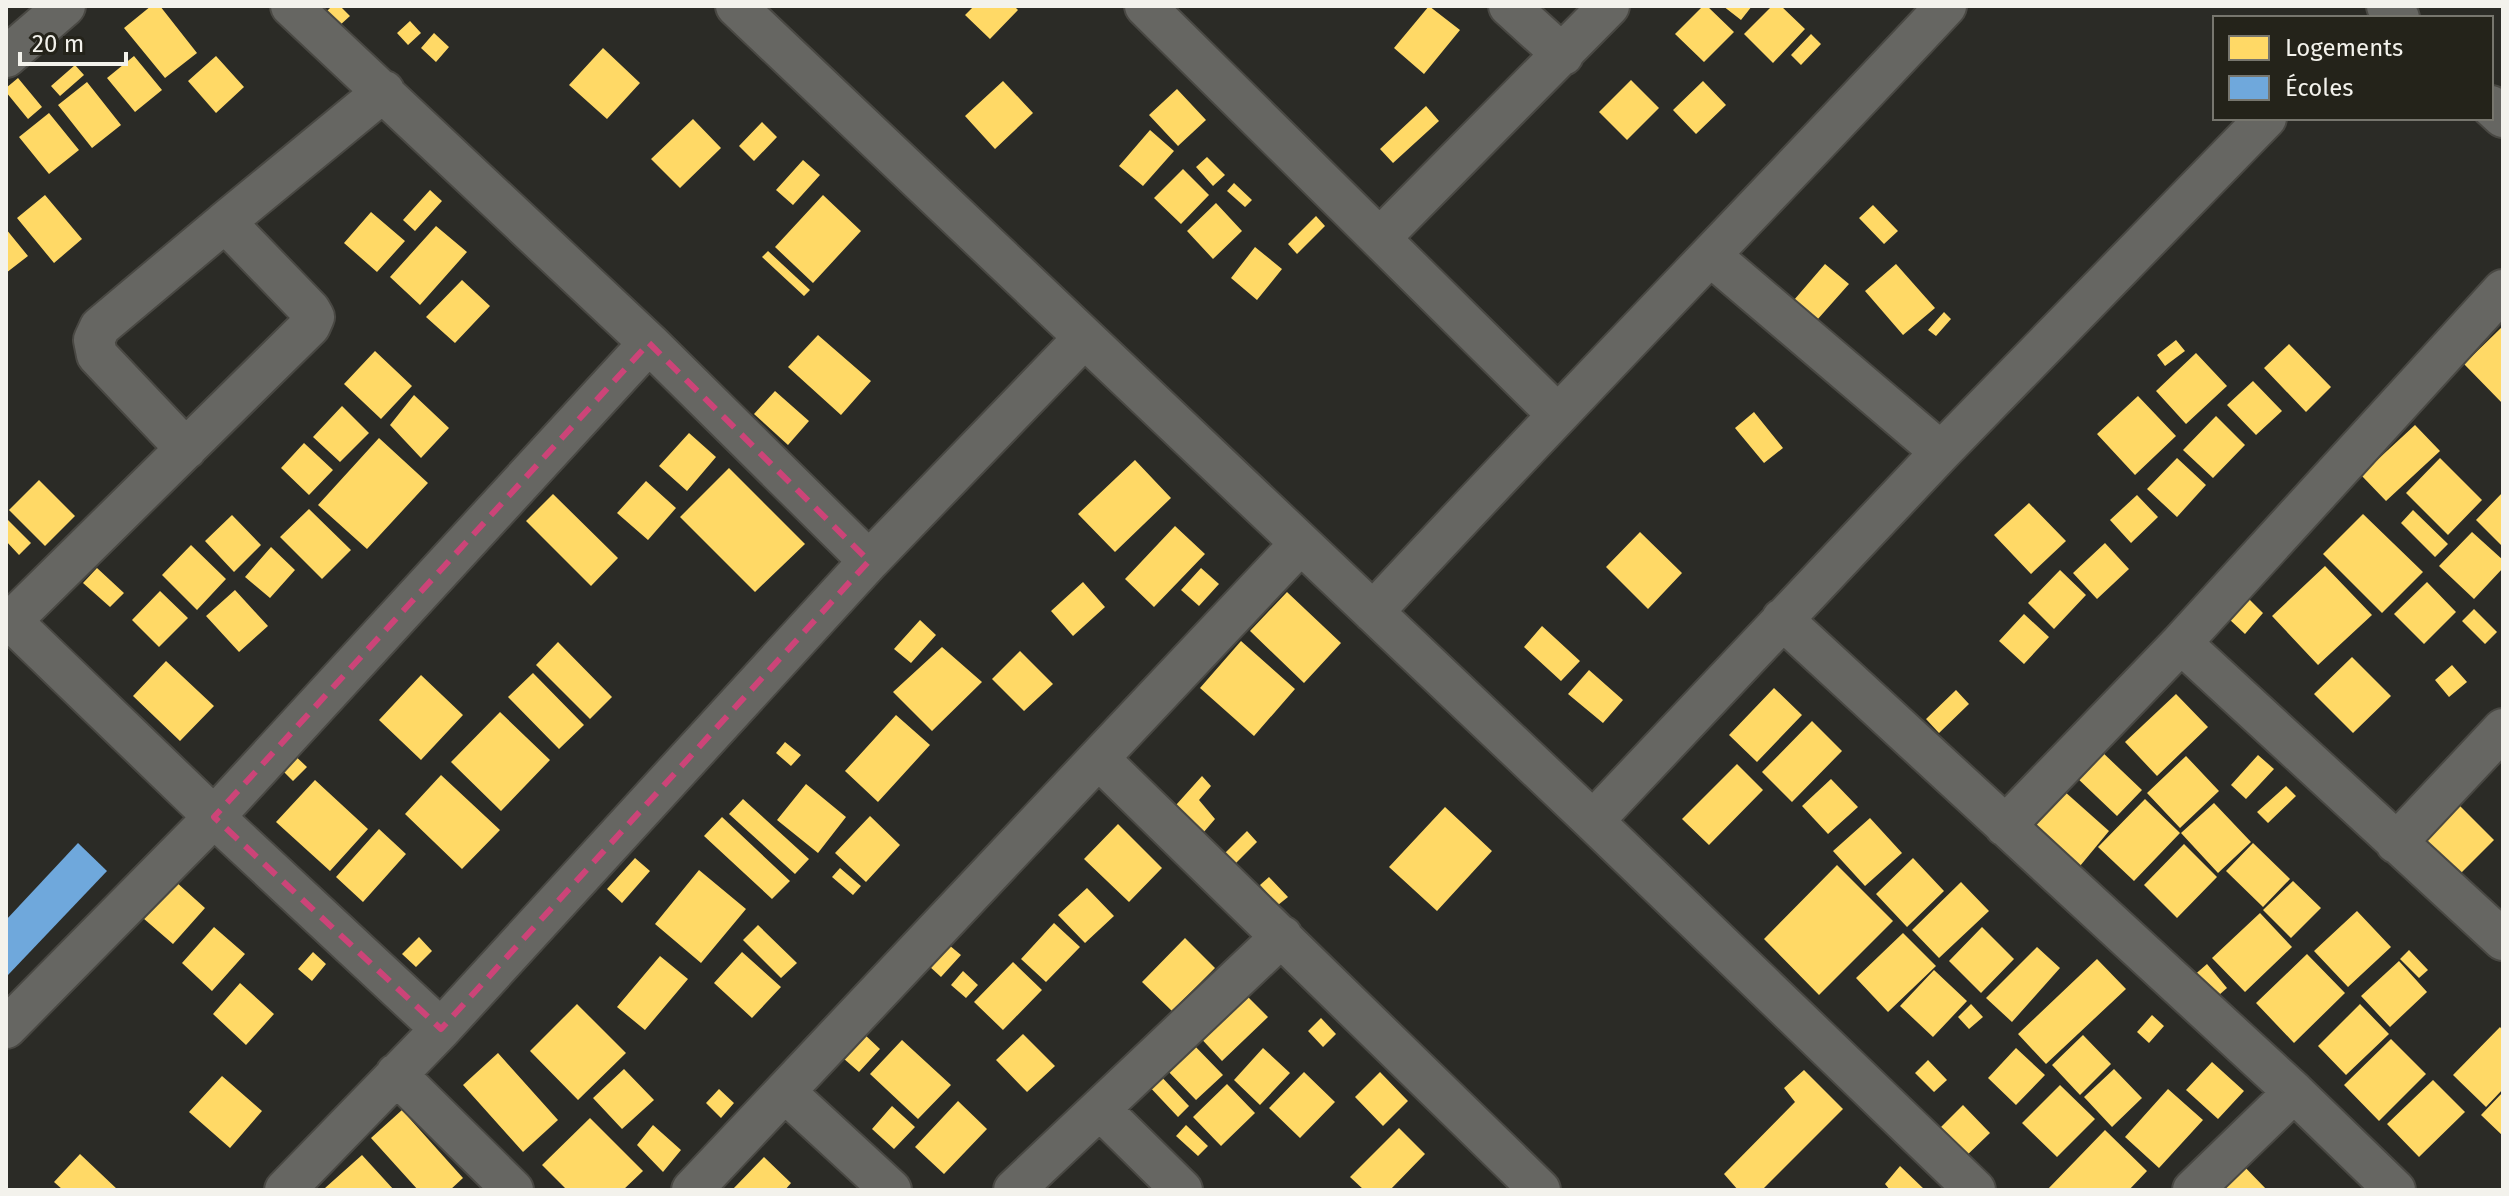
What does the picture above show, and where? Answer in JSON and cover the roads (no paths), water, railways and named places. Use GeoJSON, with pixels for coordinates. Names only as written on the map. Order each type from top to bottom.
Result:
{"type":"FeatureCollection","features":[{"type":"Feature","properties":{"kind":"street"},"geometry":{"type":"LineString","coordinates":[[6,57],[65,6]]}},
{"type":"Feature","properties":{"kind":"street"},"geometry":{"type":"LineString","coordinates":[[291,6],[649,343],[869,561]]}},
{"type":"Feature","properties":{"kind":"street"},"geometry":{"type":"LineString","coordinates":[[736,6],[1593,821],[1975,1190]]}},
{"type":"Feature","properties":{"kind":"street"},"geometry":{"type":"LineString","coordinates":[[1145,6],[1557,414]]}},
{"type":"Feature","properties":{"kind":"street"},"geometry":{"type":"LineString","coordinates":[[1509,6],[1563,55]]}},
{"type":"Feature","properties":{"kind":"street"},"geometry":{"type":"LineString","coordinates":[[1380,238],[1609,6]]}},
{"type":"Feature","properties":{"kind":"street"},"geometry":{"type":"LineString","coordinates":[[1373,612],[1557,414],[1711,256],[1930,12]]}},
{"type":"Feature","properties":{"kind":"street"},"geometry":{"type":"LineString","coordinates":[[186,449],[97,355],[94,340],[100,327],[384,91]]}},
{"type":"Feature","properties":{"kind":"street"},"geometry":{"type":"LineString","coordinates":[[1593,821],[1941,452],[2264,120]]}},
{"type":"Feature","properties":{"kind":"street"},"geometry":{"type":"LineString","coordinates":[[225,222],[314,317],[310,326],[9,618],[214,817],[441,1029]]}},
{"type":"Feature","properties":{"kind":"street"},"geometry":{"type":"LineString","coordinates":[[1711,256],[1941,452]]}},
{"type":"Feature","properties":{"kind":"street"},"geometry":{"type":"LineString","coordinates":[[2005,826],[2181,643],[2503,290]]}},
{"type":"Feature","properties":{"kind":"street"},"geometry":{"type":"LineString","coordinates":[[285,1190],[441,1029],[869,561],[1084,338]]}},
{"type":"Feature","properties":{"kind":"street"},"geometry":{"type":"LineString","coordinates":[[6,1028],[214,817],[649,343]]}},
{"type":"Feature","properties":{"kind":"street"},"geometry":{"type":"LineString","coordinates":[[692,1190],[1300,544]]}},
{"type":"Feature","properties":{"kind":"street"},"geometry":{"type":"LineString","coordinates":[[1782,619],[2294,1092],[2395,1190]]}},
{"type":"Feature","properties":{"kind":"street"},"geometry":{"type":"LineString","coordinates":[[2181,643],[2503,940]]}},
{"type":"Feature","properties":{"kind":"street"},"geometry":{"type":"LineString","coordinates":[[2396,843],[2503,729]]}},
{"type":"Feature","properties":{"kind":"street"},"geometry":{"type":"LineString","coordinates":[[1099,759],[1540,1190]]}},
{"type":"Feature","properties":{"kind":"street"},"geometry":{"type":"LineString","coordinates":[[1014,1190],[1282,936]]}},
{"type":"Feature","properties":{"kind":"street"},"geometry":{"type":"LineString","coordinates":[[396,1074],[513,1190]]}},
{"type":"Feature","properties":{"kind":"street"},"geometry":{"type":"LineString","coordinates":[[785,1092],[891,1190]]}},
{"type":"Feature","properties":{"kind":"street"},"geometry":{"type":"LineString","coordinates":[[2193,1190],[2294,1092]]}},
{"type":"Feature","properties":{"kind":"street"},"geometry":{"type":"LineString","coordinates":[[1101,1110],[1182,1190]]}}]}
